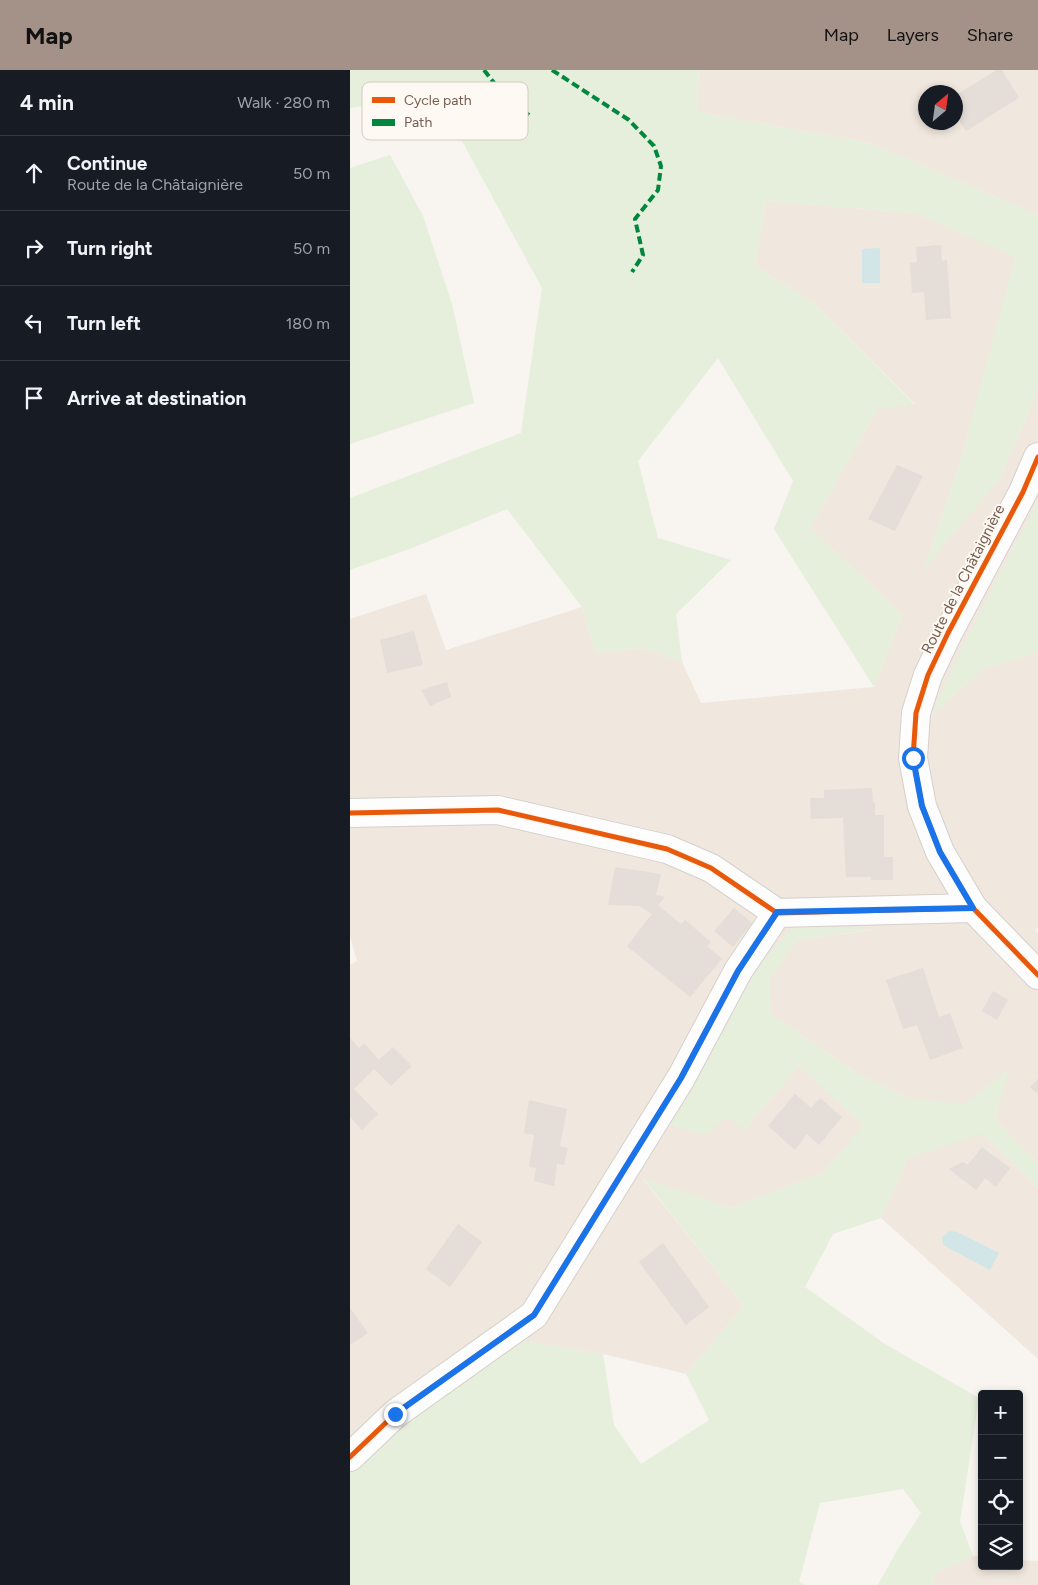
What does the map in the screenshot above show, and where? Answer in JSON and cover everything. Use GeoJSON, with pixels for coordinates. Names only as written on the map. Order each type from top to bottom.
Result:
{"type":"FeatureCollection","features":[{"type":"Feature","properties":{"kind":"street","name":"Route de la Châtaignière"},"geometry":{"type":"LineString","coordinates":[[1038,457],[1023,492],[928,675],[916,713],[913,758],[922,806],[940,852],[973,908],[1038,975]]}},
{"type":"Feature","properties":{"kind":"street"},"geometry":{"type":"LineString","coordinates":[[350,813],[498,810],[666,849],[711,868],[777,912],[973,908]]}},
{"type":"Feature","properties":{"kind":"street"},"geometry":{"type":"LineString","coordinates":[[350,1457],[395,1414],[534,1315],[681,1078],[738,971],[777,912]]}},
{"type":"Feature","properties":{"kind":"shaded area"},"geometry":{"type":"Polygon","coordinates":[[[699,70],[1038,70],[1038,215],[870,143],[697,112],[699,70]]]}},
{"type":"Feature","properties":{"kind":"shaded area"},"geometry":{"type":"Polygon","coordinates":[[[766,201],[916,213],[1016,257],[961,460],[924,569],[1001,476],[1038,390],[1038,501],[967,638],[931,716],[984,668],[1038,653],[1038,928],[1035,930],[1038,933],[1038,1163],[995,1119],[1008,1070],[965,1105],[910,1099],[861,1076],[771,1014],[769,979],[797,940],[873,930],[792,928],[757,968],[695,1078],[728,1118],[745,1129],[799,1066],[864,1125],[823,1173],[731,1208],[643,1179],[744,1306],[686,1374],[603,1354],[516,1340],[403,1423],[350,1475],[350,965],[357,961],[350,936],[350,619],[426,594],[446,650],[582,607],[596,653],[644,648],[682,662],[701,703],[874,687],[902,615],[810,528],[877,409],[915,404],[815,304],[755,266],[766,201]]]}},
{"type":"Feature","properties":{"kind":"shaded area"},"geometry":{"type":"Polygon","coordinates":[[[880,248],[880,283],[862,283],[862,249],[880,248]]]}},
{"type":"Feature","properties":{"kind":"shaded area"},"geometry":{"type":"Polygon","coordinates":[[[982,1133],[1038,1189],[1038,1359],[881,1218],[908,1158],[982,1133]]]}},
{"type":"Feature","properties":{"kind":"shaded area"},"geometry":{"type":"Polygon","coordinates":[[[950,1231],[957,1232],[999,1253],[990,1270],[943,1245],[942,1237],[950,1231]]]}},
{"type":"Feature","properties":{"kind":"shaded area"},"geometry":{"type":"Polygon","coordinates":[[[973,1556],[978,1556],[978,1570],[1023,1570],[1023,1560],[1038,1561],[1038,1585],[933,1585],[936,1572],[973,1556]]]}},
{"type":"Feature","properties":{"kind":"green space"},"geometry":{"type":"Polygon","coordinates":[[[350,70],[699,70],[697,112],[870,143],[1038,215],[1038,390],[1001,476],[923,571],[961,460],[1015,257],[916,213],[766,201],[755,266],[815,304],[915,405],[877,409],[810,528],[902,615],[874,687],[774,529],[793,481],[718,358],[638,461],[658,538],[731,560],[676,614],[682,662],[644,648],[596,653],[582,607],[507,509],[412,548],[350,570],[350,498],[521,433],[542,288],[461,140],[528,140],[528,82],[362,82],[362,106],[350,108],[350,70]]]}},
{"type":"Feature","properties":{"kind":"green space"},"geometry":{"type":"Polygon","coordinates":[[[390,155],[423,216],[452,304],[474,403],[350,444],[350,168],[390,155]]]}},
{"type":"Feature","properties":{"kind":"green space"},"geometry":{"type":"Polygon","coordinates":[[[1038,501],[1038,653],[984,668],[930,717],[967,638],[1038,501]]]}},
{"type":"Feature","properties":{"kind":"green space"},"geometry":{"type":"Polygon","coordinates":[[[792,927],[878,929],[797,940],[770,979],[771,1014],[861,1076],[910,1099],[965,1104],[1009,1069],[995,1119],[1038,1163],[1038,1189],[982,1134],[908,1158],[881,1218],[833,1234],[805,1287],[885,1344],[978,1397],[960,1521],[973,1556],[936,1572],[933,1585],[878,1585],[921,1513],[903,1489],[820,1503],[799,1582],[805,1585],[350,1585],[350,1475],[403,1423],[516,1340],[603,1354],[614,1425],[641,1464],[709,1420],[686,1374],[744,1306],[643,1178],[731,1208],[823,1173],[863,1125],[799,1066],[744,1130],[728,1118],[705,1135],[669,1125],[757,968],[792,927]]]}},
{"type":"Feature","properties":{"kind":"building"},"geometry":{"type":"Polygon","coordinates":[[[997,70],[1002,70],[1019,98],[966,131],[963,126],[963,91],[997,70]]]}},
{"type":"Feature","properties":{"kind":"building"},"geometry":{"type":"Polygon","coordinates":[[[941,245],[942,261],[947,260],[951,318],[926,320],[924,292],[912,293],[910,263],[917,262],[916,247],[941,245]]]}},
{"type":"Feature","properties":{"kind":"building"},"geometry":{"type":"Polygon","coordinates":[[[897,465],[923,476],[895,531],[868,519],[897,465]]]}},
{"type":"Feature","properties":{"kind":"building"},"geometry":{"type":"Polygon","coordinates":[[[414,631],[423,665],[387,673],[380,640],[414,631]]]}},
{"type":"Feature","properties":{"kind":"building"},"geometry":{"type":"Polygon","coordinates":[[[447,682],[451,697],[430,706],[421,690],[447,682]]]}},
{"type":"Feature","properties":{"kind":"building"},"geometry":{"type":"Polygon","coordinates":[[[872,788],[875,815],[884,815],[884,857],[893,857],[893,880],[871,880],[871,877],[846,877],[843,818],[811,819],[810,798],[824,798],[824,790],[872,788]]]}},
{"type":"Feature","properties":{"kind":"building"},"geometry":{"type":"Polygon","coordinates":[[[615,867],[661,874],[656,895],[665,897],[658,905],[681,924],[685,920],[711,942],[707,946],[722,959],[690,997],[627,946],[652,914],[639,906],[608,905],[615,867]]]}},
{"type":"Feature","properties":{"kind":"building"},"geometry":{"type":"Polygon","coordinates":[[[734,908],[752,923],[733,947],[714,931],[734,908]]]}},
{"type":"Feature","properties":{"kind":"building"},"geometry":{"type":"Polygon","coordinates":[[[923,968],[939,1017],[950,1013],[963,1048],[930,1060],[917,1025],[903,1029],[886,980],[923,968]]]}},
{"type":"Feature","properties":{"kind":"building"},"geometry":{"type":"Polygon","coordinates":[[[993,991],[1008,1000],[997,1020],[982,1011],[993,991]]]}},
{"type":"Feature","properties":{"kind":"building"},"geometry":{"type":"Polygon","coordinates":[[[350,1038],[359,1048],[364,1043],[379,1060],[393,1047],[412,1066],[391,1086],[374,1069],[354,1089],[378,1114],[362,1130],[350,1117],[350,1038]]]}},
{"type":"Feature","properties":{"kind":"building"},"geometry":{"type":"Polygon","coordinates":[[[1038,1079],[1038,1094],[1030,1087],[1038,1079]]]}},
{"type":"Feature","properties":{"kind":"building"},"geometry":{"type":"Polygon","coordinates":[[[795,1094],[811,1108],[820,1098],[842,1117],[819,1145],[807,1134],[795,1150],[768,1126],[795,1094]]]}},
{"type":"Feature","properties":{"kind":"building"},"geometry":{"type":"Polygon","coordinates":[[[529,1100],[567,1109],[560,1146],[568,1148],[564,1165],[557,1164],[554,1186],[534,1181],[536,1168],[529,1167],[534,1135],[524,1133],[529,1100]]]}},
{"type":"Feature","properties":{"kind":"building"},"geometry":{"type":"Polygon","coordinates":[[[982,1147],[1010,1168],[996,1187],[985,1178],[976,1190],[949,1169],[963,1162],[968,1165],[982,1147]]]}},
{"type":"Feature","properties":{"kind":"building"},"geometry":{"type":"Polygon","coordinates":[[[458,1224],[482,1242],[450,1287],[426,1269],[458,1224]]]}},
{"type":"Feature","properties":{"kind":"building"},"geometry":{"type":"Polygon","coordinates":[[[663,1243],[709,1307],[686,1325],[639,1262],[663,1243]]]}},
{"type":"Feature","properties":{"kind":"building"},"geometry":{"type":"Polygon","coordinates":[[[350,1308],[368,1333],[350,1345],[350,1308]]]}},
{"type":"Feature","properties":{"kind":"marked path"},"geometry":{"type":"LineString","coordinates":[[484,70],[493,82]]}},
{"type":"Feature","properties":{"kind":"marked path"},"geometry":{"type":"LineString","coordinates":[[552,70],[629,120],[654,146],[661,166],[658,190],[635,219],[643,255],[632,272]]}},
{"type":"Feature","properties":{"kind":"cycle path"},"geometry":{"type":"LineString","coordinates":[[1038,457],[1023,492],[948,633],[928,675],[916,713],[913,758],[922,806],[940,852],[973,908],[1038,975]]}},
{"type":"Feature","properties":{"kind":"cycle path"},"geometry":{"type":"LineString","coordinates":[[350,813],[498,810],[667,849],[711,868],[777,913]]}},
{"type":"Feature","properties":{"kind":"cycle path"},"geometry":{"type":"LineString","coordinates":[[350,1457],[395,1414],[534,1315],[681,1078],[738,971],[777,913],[973,908]]}},
{"type":"Feature","properties":{"kind":"route"},"geometry":{"type":"LineString","coordinates":[[395,1414],[534,1315],[681,1078],[738,971],[777,912],[973,908],[940,852],[922,806],[913,758]]}}]}
